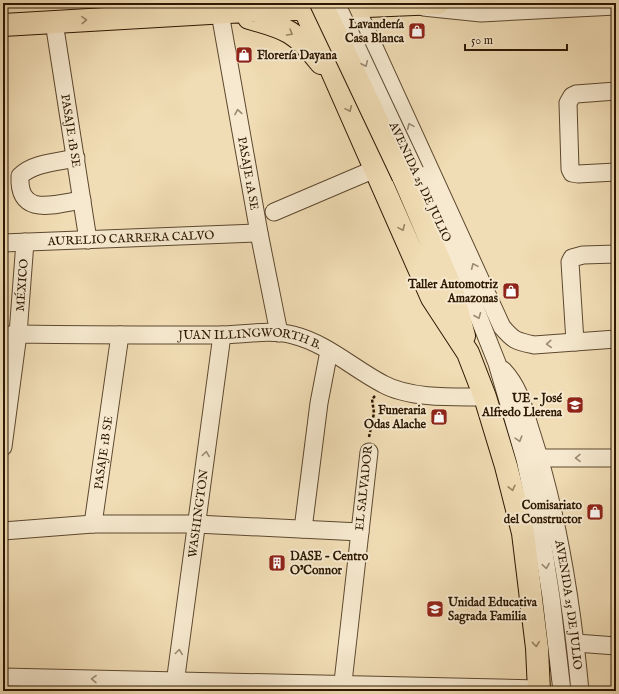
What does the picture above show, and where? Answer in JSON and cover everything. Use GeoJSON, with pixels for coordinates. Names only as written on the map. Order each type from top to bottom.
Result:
{"type":"FeatureCollection","features":[{"type":"Feature","properties":{"kind":"main road"},"geometry":{"type":"LineString","coordinates":[[3,24],[345,4],[397,5],[438,3]]}},
{"type":"Feature","properties":{"kind":"main road","name":"AVENIDA 25 DE JULIO"},"geometry":{"type":"LineString","coordinates":[[310,6],[339,87],[432,298],[468,353]]}},
{"type":"Feature","properties":{"kind":"main road","name":"AVENIDA 25 DE JULIO"},"geometry":{"type":"LineString","coordinates":[[310,6],[409,174],[452,290],[468,353],[485,397],[506,466],[523,532],[537,648],[539,690]]}},
{"type":"Feature","properties":{"kind":"main road"},"geometry":{"type":"LineString","coordinates":[[233,10],[291,32],[302,40],[339,87]]}},
{"type":"Feature","properties":{"kind":"street","name":"AVENIDA 25 DE JULIO"},"geometry":{"type":"LineString","coordinates":[[345,4],[409,174],[448,240],[497,363],[525,459],[542,540],[552,605],[562,691]]}},
{"type":"Feature","properties":{"kind":"street","name":"AVENIDA 25 DE JULIO"},"geometry":{"type":"LineString","coordinates":[[345,4],[502,327],[511,338],[521,342],[534,344],[575,342]]}},
{"type":"Feature","properties":{"kind":"street"},"geometry":{"type":"LineString","coordinates":[[397,5],[481,13],[616,6]]}},
{"type":"Feature","properties":{"kind":"street","name":"PASAJE 1A SE"},"geometry":{"type":"LineString","coordinates":[[233,10],[259,233],[279,333]]}},
{"type":"Feature","properties":{"kind":"street","name":"PASAJE 1B SE"},"geometry":{"type":"LineString","coordinates":[[54,22],[88,240]]}},
{"type":"Feature","properties":{"kind":"street"},"geometry":{"type":"LineString","coordinates":[[616,92],[576,94],[572,96],[568,103],[570,169],[572,173],[616,172]]}},
{"type":"Feature","properties":{"kind":"street"},"geometry":{"type":"LineString","coordinates":[[76,158],[37,166],[26,170],[20,176],[19,184],[21,193],[26,201],[33,205],[42,206],[82,200]]}},
{"type":"Feature","properties":{"kind":"street"},"geometry":{"type":"LineString","coordinates":[[274,212],[375,169]]}},
{"type":"Feature","properties":{"kind":"street","name":"AURELIO CARRERA CALVO"},"geometry":{"type":"LineString","coordinates":[[3,243],[259,233]]}},
{"type":"Feature","properties":{"kind":"street","name":"MÉXICO"},"geometry":{"type":"LineString","coordinates":[[3,446],[10,335],[25,242]]}},
{"type":"Feature","properties":{"kind":"street"},"geometry":{"type":"LineString","coordinates":[[616,254],[578,255],[572,258],[570,262],[575,342],[616,339]]}},
{"type":"Feature","properties":{"kind":"street","name":"JUAN ILLINGWORTH B."},"geometry":{"type":"LineString","coordinates":[[10,335],[222,335],[279,333],[293,335],[329,351],[384,385],[412,393],[442,396],[485,397]]}},
{"type":"Feature","properties":{"kind":"street","name":"PASAJE 1B SE"},"geometry":{"type":"LineString","coordinates":[[93,524],[120,335]]}},
{"type":"Feature","properties":{"kind":"street","name":"WASHINGTON"},"geometry":{"type":"LineString","coordinates":[[174,686],[222,335]]}},
{"type":"Feature","properties":{"kind":"street"},"geometry":{"type":"LineString","coordinates":[[303,529],[319,403],[329,351]]}},
{"type":"Feature","properties":{"kind":"street","name":"AVENIDA 25 DE JULIO"},"geometry":{"type":"LineString","coordinates":[[497,363],[509,376],[517,388],[540,458],[561,544],[576,643],[580,691]]}},
{"type":"Feature","properties":{"kind":"street","name":"EL SALVADOR"},"geometry":{"type":"LineString","coordinates":[[342,688],[368,452]]}},
{"type":"Feature","properties":{"kind":"street"},"geometry":{"type":"LineString","coordinates":[[540,458],[616,458]]}},
{"type":"Feature","properties":{"kind":"street"},"geometry":{"type":"LineString","coordinates":[[3,531],[93,524],[196,524],[360,532]]}},
{"type":"Feature","properties":{"kind":"street"},"geometry":{"type":"LineString","coordinates":[[576,643],[616,646]]}},
{"type":"Feature","properties":{"kind":"street"},"geometry":{"type":"LineString","coordinates":[[3,677],[174,686],[539,690]]}},
{"type":"Feature","properties":{"kind":"path","name":"EL SALVADOR"},"geometry":{"type":"LineString","coordinates":[[368,452],[368,432],[374,413],[372,399],[384,385]]}},
{"type":"Feature","properties":{"kind":"place","name":"Lavandería Casa Blanca"},"geometry":{"type":"Point","coordinates":[417,31]}},
{"type":"Feature","properties":{"kind":"place","name":"Florería Dayana"},"geometry":{"type":"Point","coordinates":[244,55]}},
{"type":"Feature","properties":{"kind":"place","name":"Taller Automotriz Amazonas"},"geometry":{"type":"Point","coordinates":[511,291]}},
{"type":"Feature","properties":{"kind":"place","name":"UE - José Alfredo Llerena"},"geometry":{"type":"Point","coordinates":[575,405]}},
{"type":"Feature","properties":{"kind":"place","name":"Funeraria Odas Alache"},"geometry":{"type":"Point","coordinates":[439,417]}},
{"type":"Feature","properties":{"kind":"place","name":"Comisariato del Constructor"},"geometry":{"type":"Point","coordinates":[595,512]}},
{"type":"Feature","properties":{"kind":"place","name":"DASE - Centro O’Connor"},"geometry":{"type":"Point","coordinates":[277,563]}},
{"type":"Feature","properties":{"kind":"place","name":"Unidad Educativa Sagrada Familia"},"geometry":{"type":"Point","coordinates":[435,609]}}]}
